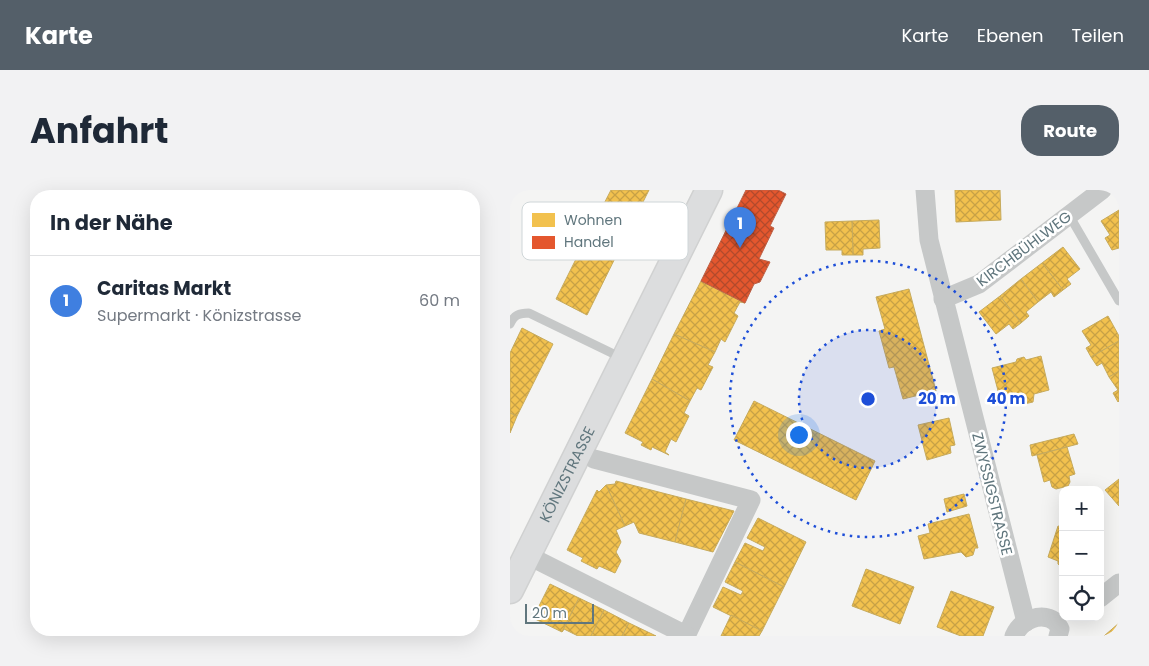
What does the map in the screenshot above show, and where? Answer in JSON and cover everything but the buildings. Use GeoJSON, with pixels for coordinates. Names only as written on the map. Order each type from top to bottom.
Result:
{"type":"FeatureCollection","features":[{"type":"Feature","properties":{"kind":"main road","name":"KÖNIZSTRASSE"},"geometry":{"type":"LineString","coordinates":[[688,232],[709,190]]}},
{"type":"Feature","properties":{"kind":"main road","name":"KÖNIZSTRASSE"},"geometry":{"type":"LineString","coordinates":[[510,590],[674,260]]}},
{"type":"Feature","properties":{"kind":"street","name":"ZWYSSIGSTRASSE"},"geometry":{"type":"LineString","coordinates":[[925,190],[929,240],[1020,629]]}},
{"type":"Feature","properties":{"kind":"street","name":"KIRCHBÜHLWEG"},"geometry":{"type":"LineString","coordinates":[[942,299],[979,284],[1102,190]]}},
{"type":"Feature","properties":{"kind":"street"},"geometry":{"type":"LineString","coordinates":[[528,555],[686,635],[752,500],[594,459]]}},
{"type":"Feature","properties":{"kind":"street"},"geometry":{"type":"LineString","coordinates":[[1104,595],[1119,583]]}},
{"type":"Feature","properties":{"kind":"street"},"geometry":{"type":"LineString","coordinates":[[1020,629],[1033,618],[1047,617],[1063,626]]}},
{"type":"Feature","properties":{"kind":"lane"},"geometry":{"type":"LineString","coordinates":[[1068,216],[1119,301]]}},
{"type":"Feature","properties":{"kind":"lane"},"geometry":{"type":"LineString","coordinates":[[510,324],[518,314],[529,313],[625,360]]}},
{"type":"Feature","properties":{"kind":"place","name":"Caritas Markt"},"geometry":{"type":"Point","coordinates":[740,248]}}]}
